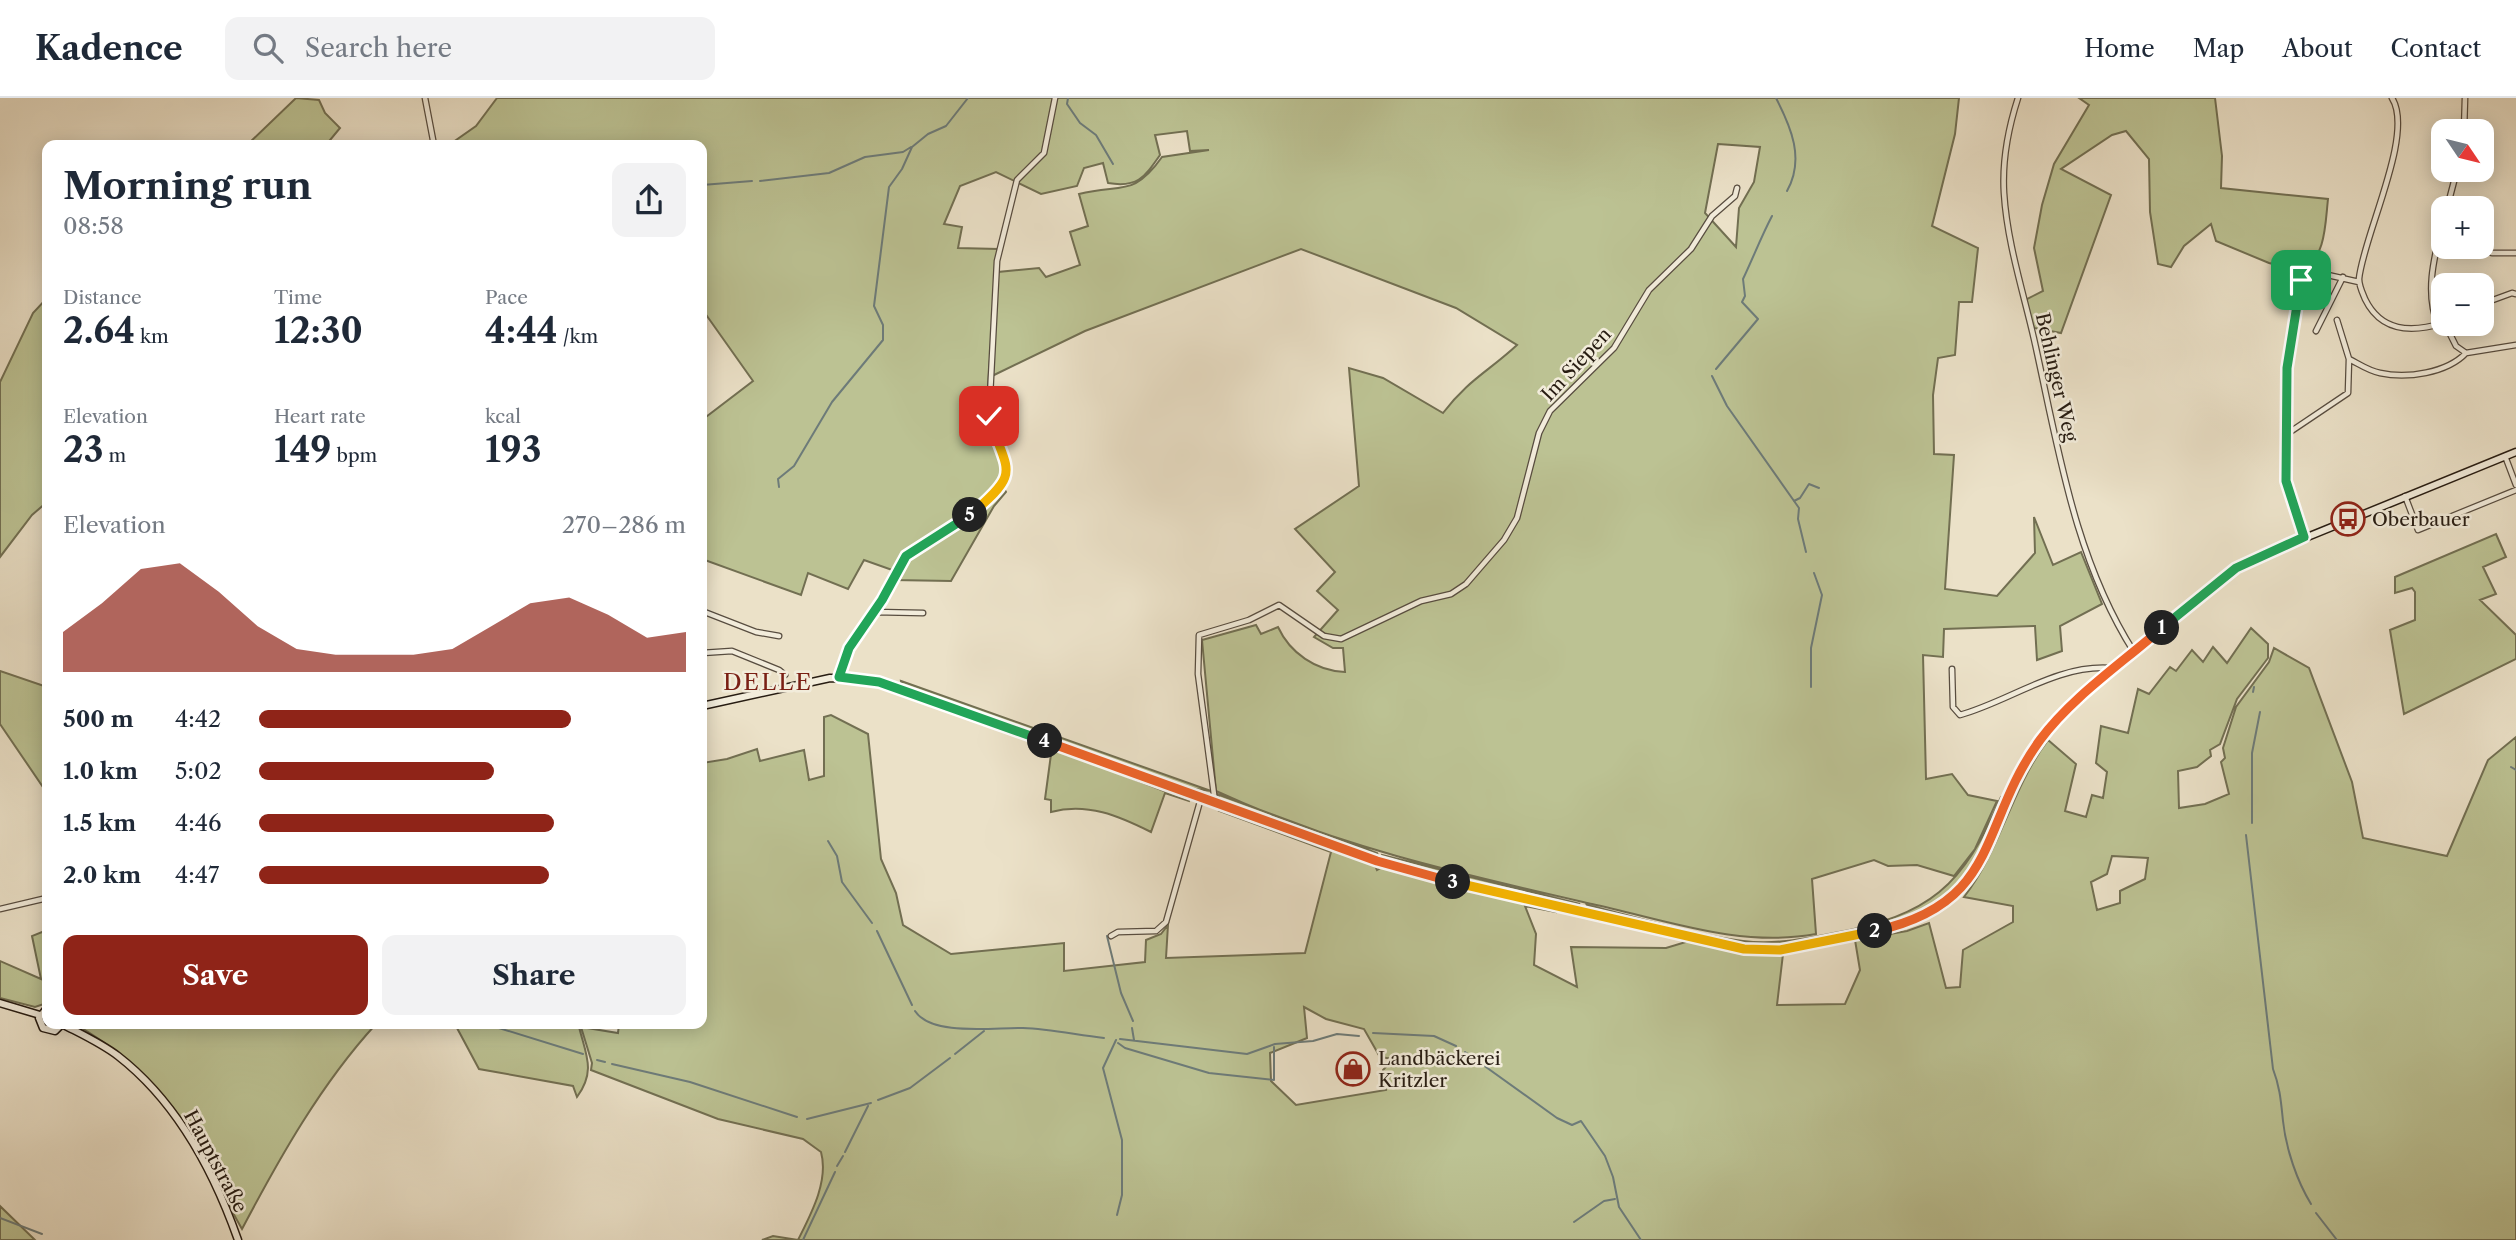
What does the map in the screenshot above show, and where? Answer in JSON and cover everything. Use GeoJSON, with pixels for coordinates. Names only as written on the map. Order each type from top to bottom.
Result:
{"type":"FeatureCollection","features":[{"type":"Feature","properties":{"kind":"main road"},"geometry":{"type":"LineString","coordinates":[[707,705],[839,677],[879,682],[1379,861],[1449,881],[1744,949],[1780,950],[1912,921],[1938,908],[1968,881],[1985,855],[2013,785],[2031,754],[2061,716],[2229,572],[2253,558],[2516,452]]}},
{"type":"Feature","properties":{"kind":"main road"},"geometry":{"type":"LineString","coordinates":[[0,1003],[40,1015]]}},
{"type":"Feature","properties":{"kind":"main road","name":"Hauptstraße"},"geometry":{"type":"LineString","coordinates":[[40,1015],[42,1026]]}},
{"type":"Feature","properties":{"kind":"main road","name":"Hauptstraße"},"geometry":{"type":"LineString","coordinates":[[70,1029],[123,1060],[170,1109],[213,1181],[238,1240]]}},
{"type":"Feature","properties":{"kind":"street"},"geometry":{"type":"LineString","coordinates":[[425,98],[433,140]]}},
{"type":"Feature","properties":{"kind":"street"},"geometry":{"type":"LineString","coordinates":[[839,677],[849,648],[875,612],[906,556],[961,522],[1001,488],[1006,479],[1007,462],[989,416],[997,261],[1017,180],[1044,153],[1055,98]]}},
{"type":"Feature","properties":{"kind":"street","name":"Behlinger Weg"},"geometry":{"type":"LineString","coordinates":[[2018,98],[2006,146],[2004,170],[2011,239],[2081,541],[2101,593],[2134,652]]}},
{"type":"Feature","properties":{"kind":"street"},"geometry":{"type":"LineString","coordinates":[[2392,98],[2397,106],[2394,157],[2370,233],[2359,282],[2373,314],[2383,323],[2403,328],[2431,325]]}},
{"type":"Feature","properties":{"kind":"street"},"geometry":{"type":"LineString","coordinates":[[2465,98],[2465,119]]}},
{"type":"Feature","properties":{"kind":"street","name":"Im Siepen"},"geometry":{"type":"LineString","coordinates":[[1215,802],[1198,674],[1199,635],[1249,620],[1276,605],[1283,606],[1324,636],[1334,639],[1352,636],[1421,601],[1456,591],[1504,540],[1517,518],[1539,433],[1547,415],[1614,348],[1649,290],[1691,249],[1712,216],[1735,196],[1737,188]]}},
{"type":"Feature","properties":{"kind":"street"},"geometry":{"type":"LineString","coordinates":[[2494,253],[2516,253]]}},
{"type":"Feature","properties":{"kind":"street"},"geometry":{"type":"LineString","coordinates":[[2304,537],[2286,481],[2287,368],[2301,280],[2310,271],[2359,282]]}},
{"type":"Feature","properties":{"kind":"street"},"geometry":{"type":"LineString","coordinates":[[2316,331],[2343,277]]}},
{"type":"Feature","properties":{"kind":"street"},"geometry":{"type":"LineString","coordinates":[[2494,300],[2514,293],[2516,287]]}},
{"type":"Feature","properties":{"kind":"street"},"geometry":{"type":"LineString","coordinates":[[2286,434],[2348,393],[2350,359],[2337,320]]}},
{"type":"Feature","properties":{"kind":"street"},"geometry":{"type":"LineString","coordinates":[[2450,336],[2456,346],[2466,353]]}},
{"type":"Feature","properties":{"kind":"street"},"geometry":{"type":"LineString","coordinates":[[2350,359],[2380,373],[2421,373],[2455,363],[2466,353],[2516,345]]}},
{"type":"Feature","properties":{"kind":"street"},"geometry":{"type":"LineString","coordinates":[[2405,496],[2418,530],[2516,487],[2513,470],[2505,456]]}},
{"type":"Feature","properties":{"kind":"street"},"geometry":{"type":"LineString","coordinates":[[875,612],[923,613]]}},
{"type":"Feature","properties":{"kind":"street"},"geometry":{"type":"LineString","coordinates":[[707,613],[756,632],[779,636]]}},
{"type":"Feature","properties":{"kind":"street"},"geometry":{"type":"LineString","coordinates":[[707,653],[732,651],[785,675]]}},
{"type":"Feature","properties":{"kind":"street"},"geometry":{"type":"LineString","coordinates":[[1952,669],[1953,707],[1961,715],[2066,673],[2096,667],[2109,668],[2112,671]]}},
{"type":"Feature","properties":{"kind":"street"},"geometry":{"type":"LineString","coordinates":[[1111,936],[1118,932],[1156,931],[1166,922],[1202,797]]}},
{"type":"Feature","properties":{"kind":"street"},"geometry":{"type":"LineString","coordinates":[[0,909],[42,899]]}},
{"type":"Feature","properties":{"kind":"green space"},"geometry":{"type":"Polygon","coordinates":[[[296,98],[319,100],[325,113],[340,128],[330,140],[252,140],[296,98]]]}},
{"type":"Feature","properties":{"kind":"green space"},"geometry":{"type":"Polygon","coordinates":[[[497,98],[1959,98],[1955,134],[1932,226],[1978,248],[1972,302],[1959,302],[1955,355],[1938,358],[1933,395],[1934,454],[1954,455],[1945,589],[1997,596],[2035,553],[2034,517],[2053,565],[2081,552],[2102,604],[2060,626],[2062,651],[2037,660],[2035,626],[1944,629],[1943,657],[1923,655],[1926,779],[1952,774],[1968,795],[1997,801],[1975,849],[1954,876],[1917,865],[1888,866],[1874,860],[1812,879],[1816,934],[1759,937],[1703,930],[1401,857],[1307,828],[1216,791],[1202,640],[1256,625],[1261,634],[1278,627],[1289,645],[1305,659],[1324,668],[1345,672],[1343,648],[1333,648],[1314,637],[1338,610],[1317,591],[1335,572],[1295,529],[1359,486],[1349,368],[1383,378],[1443,413],[1470,384],[1517,345],[1456,308],[1301,249],[1085,331],[992,376],[998,272],[1039,268],[1046,277],[1080,265],[1070,232],[1088,226],[1079,194],[1134,184],[1143,179],[1162,157],[1209,150],[1190,151],[1187,131],[1155,135],[1160,155],[1139,180],[1126,184],[1108,183],[1103,163],[1084,168],[1077,186],[1041,194],[996,172],[960,186],[944,224],[962,227],[958,248],[998,249],[987,400],[991,429],[1007,468],[999,487],[954,526],[904,556],[895,571],[864,560],[848,589],[808,573],[801,595],[707,561],[707,416],[753,381],[707,316],[707,140],[456,140],[476,126],[497,98]],[[1718,144],[1705,213],[1736,247],[1739,208],[1754,182],[1760,147],[1718,144]]]}},
{"type":"Feature","properties":{"kind":"green space"},"geometry":{"type":"Polygon","coordinates":[[[2079,98],[2215,98],[2222,156],[2221,188],[2328,199],[2323,240],[2316,257],[2302,271],[2269,263],[2216,241],[2211,224],[2184,246],[2171,267],[2158,264],[2150,212],[2149,159],[2126,131],[2112,135],[2061,169],[2111,195],[2061,333],[2034,328],[2025,300],[2043,291],[2034,248],[2042,205],[2054,164],[2089,105],[2079,98]]]}},
{"type":"Feature","properties":{"kind":"green space"},"geometry":{"type":"Polygon","coordinates":[[[42,303],[42,506],[32,515],[0,557],[0,382],[33,313],[42,303]]]}},
{"type":"Feature","properties":{"kind":"green space"},"geometry":{"type":"Polygon","coordinates":[[[1003,487],[1006,492],[994,506],[951,581],[894,580],[913,553],[954,530],[1003,487]]]}},
{"type":"Feature","properties":{"kind":"green space"},"geometry":{"type":"Polygon","coordinates":[[[2496,534],[2506,557],[2483,567],[2496,594],[2480,600],[2516,635],[2516,659],[2404,714],[2390,630],[2415,620],[2415,592],[2412,588],[2395,593],[2395,577],[2496,534]]]}},
{"type":"Feature","properties":{"kind":"green space"},"geometry":{"type":"Polygon","coordinates":[[[2251,628],[2268,644],[2268,658],[2237,699],[2220,744],[2210,750],[2211,756],[2197,767],[2178,771],[2179,808],[2205,804],[2229,794],[2221,762],[2225,758],[2223,748],[2236,707],[2269,662],[2274,648],[2309,668],[2352,782],[2363,838],[2447,856],[2488,760],[2516,737],[2516,1240],[798,1240],[821,1186],[821,1152],[803,1139],[718,1119],[591,1070],[592,1063],[582,1029],[618,1033],[618,1029],[707,1029],[707,762],[757,749],[760,761],[804,750],[809,780],[824,776],[824,717],[831,715],[868,734],[881,859],[896,893],[903,925],[951,954],[1064,943],[1064,971],[1145,962],[1146,940],[1161,934],[1168,925],[1166,958],[1305,953],[1331,852],[1220,811],[1224,809],[1374,863],[1377,870],[1384,866],[1556,909],[1556,912],[1525,906],[1536,934],[1534,965],[1577,987],[1571,947],[1666,948],[1689,941],[1733,951],[1783,954],[1777,1005],[1845,1004],[1860,970],[1855,940],[1907,931],[1929,923],[1946,988],[1960,987],[1963,950],[2013,922],[2013,906],[1964,897],[1988,859],[2024,778],[2048,740],[2076,764],[2065,811],[2086,817],[2092,795],[2103,798],[2107,772],[2096,763],[2101,726],[2128,733],[2138,689],[2149,694],[2170,667],[2176,671],[2192,650],[2203,662],[2213,647],[2227,663],[2251,628]],[[2112,856],[2107,874],[2091,882],[2097,910],[2120,903],[2120,891],[2145,879],[2148,858],[2112,856]],[[1304,1007],[1307,1038],[1270,1053],[1271,1081],[1296,1105],[1386,1090],[1383,1070],[1393,1059],[1380,1057],[1364,1029],[1326,1019],[1304,1007]]]}},
{"type":"Feature","properties":{"kind":"green space"},"geometry":{"type":"Polygon","coordinates":[[[0,671],[42,685],[42,786],[0,724],[0,671]]]}},
{"type":"Feature","properties":{"kind":"green space"},"geometry":{"type":"Polygon","coordinates":[[[901,681],[1211,791],[1181,787],[902,686],[901,681]]]}},
{"type":"Feature","properties":{"kind":"green space"},"geometry":{"type":"Polygon","coordinates":[[[1052,747],[1164,791],[1190,797],[1189,801],[1165,793],[1151,832],[1102,812],[1064,809],[1051,812],[1051,800],[1045,799],[1052,747]]]}},
{"type":"Feature","properties":{"kind":"green space"},"geometry":{"type":"Polygon","coordinates":[[[2007,792],[1983,851],[1963,883],[1945,898],[1921,912],[1861,932],[1799,944],[1747,945],[1668,930],[1590,910],[1587,905],[1705,935],[1755,942],[1800,939],[1867,926],[1919,906],[1957,875],[1987,828],[2001,797],[2007,792]]]}},
{"type":"Feature","properties":{"kind":"green space"},"geometry":{"type":"Polygon","coordinates":[[[1217,794],[1377,853],[1378,855],[1222,801],[1217,794]]]}},
{"type":"Feature","properties":{"kind":"green space"},"geometry":{"type":"Polygon","coordinates":[[[1382,855],[1580,904],[1572,906],[1381,858],[1382,855]]]}},
{"type":"Feature","properties":{"kind":"green space"},"geometry":{"type":"Polygon","coordinates":[[[42,932],[42,1005],[35,1007],[0,998],[0,961],[41,979],[32,936],[42,932]]]}},
{"type":"Feature","properties":{"kind":"green space"},"geometry":{"type":"Polygon","coordinates":[[[83,1029],[372,1029],[319,1096],[242,1229],[192,1138],[175,1113],[157,1089],[108,1045],[83,1029]]]}},
{"type":"Feature","properties":{"kind":"green space"},"geometry":{"type":"Polygon","coordinates":[[[458,1029],[580,1029],[588,1063],[586,1079],[577,1097],[573,1086],[479,1069],[458,1029]]]}},
{"type":"Feature","properties":{"kind":"green space"},"geometry":{"type":"Polygon","coordinates":[[[0,1206],[35,1240],[0,1240],[0,1206]]]}},
{"type":"Feature","properties":{"kind":"green space"},"geometry":{"type":"Polygon","coordinates":[[[773,1236],[798,1240],[762,1240],[773,1236]]]}},
{"type":"Feature","properties":{"kind":"waterway"},"geometry":{"type":"LineString","coordinates":[[779,487],[778,479],[794,466],[832,402],[883,340],[883,325],[874,306],[889,187],[902,169],[912,147],[928,134],[946,126],[968,98]]}},
{"type":"Feature","properties":{"kind":"waterway"},"geometry":{"type":"LineString","coordinates":[[1068,98],[1067,104],[1080,123],[1096,135],[1113,164]]}},
{"type":"Feature","properties":{"kind":"waterway"},"geometry":{"type":"LineString","coordinates":[[1776,98],[1794,143],[1795,167],[1787,191]]}},
{"type":"Feature","properties":{"kind":"waterway"},"geometry":{"type":"LineString","coordinates":[[760,181],[829,173],[865,157],[903,152],[911,147]]}},
{"type":"Feature","properties":{"kind":"waterway"},"geometry":{"type":"LineString","coordinates":[[707,185],[752,181]]}},
{"type":"Feature","properties":{"kind":"waterway"},"geometry":{"type":"LineString","coordinates":[[1716,369],[1758,319],[1742,302],[1745,296],[1743,279],[1772,216]]}},
{"type":"Feature","properties":{"kind":"waterway"},"geometry":{"type":"LineString","coordinates":[[1712,376],[1727,406],[1799,508],[1798,519],[1806,552]]}},
{"type":"Feature","properties":{"kind":"waterway"},"geometry":{"type":"LineString","coordinates":[[1794,501],[1800,498],[1809,484],[1819,488]]}},
{"type":"Feature","properties":{"kind":"waterway"},"geometry":{"type":"LineString","coordinates":[[1811,687],[1811,648],[1822,595],[1814,573]]}},
{"type":"Feature","properties":{"kind":"waterway"},"geometry":{"type":"LineString","coordinates":[[2253,692],[2254,687]]}},
{"type":"Feature","properties":{"kind":"waterway"},"geometry":{"type":"LineString","coordinates":[[2252,823],[2252,753],[2260,712]]}},
{"type":"Feature","properties":{"kind":"waterway"},"geometry":{"type":"LineString","coordinates":[[2511,767],[2516,770]]}},
{"type":"Feature","properties":{"kind":"waterway"},"geometry":{"type":"LineString","coordinates":[[2246,835],[2273,1069],[2279,1088],[2284,1132],[2289,1154],[2311,1204]]}},
{"type":"Feature","properties":{"kind":"waterway"},"geometry":{"type":"LineString","coordinates":[[828,841],[837,856],[842,882],[872,923]]}},
{"type":"Feature","properties":{"kind":"waterway"},"geometry":{"type":"LineString","coordinates":[[877,931],[912,1005]]}},
{"type":"Feature","properties":{"kind":"waterway"},"geometry":{"type":"LineString","coordinates":[[1107,936],[1121,993],[1133,1021]]}},
{"type":"Feature","properties":{"kind":"waterway"},"geometry":{"type":"LineString","coordinates":[[915,1011],[923,1019],[950,1028],[1023,1028],[1104,1038]]}},
{"type":"Feature","properties":{"kind":"waterway"},"geometry":{"type":"LineString","coordinates":[[1132,1028],[1134,1040]]}},
{"type":"Feature","properties":{"kind":"waterway"},"geometry":{"type":"LineString","coordinates":[[502,1029],[583,1054]]}},
{"type":"Feature","properties":{"kind":"waterway"},"geometry":{"type":"LineString","coordinates":[[955,1054],[984,1031]]}},
{"type":"Feature","properties":{"kind":"waterway"},"geometry":{"type":"LineString","coordinates":[[1373,1033],[1434,1036],[1456,1046]]}},
{"type":"Feature","properties":{"kind":"waterway"},"geometry":{"type":"LineString","coordinates":[[1120,1039],[1247,1054],[1275,1044],[1313,1041],[1337,1034],[1359,1036]]}},
{"type":"Feature","properties":{"kind":"waterway"},"geometry":{"type":"LineString","coordinates":[[1116,1040],[1103,1068],[1122,1140],[1122,1195],[1117,1215]]}},
{"type":"Feature","properties":{"kind":"waterway"},"geometry":{"type":"LineString","coordinates":[[1118,1043],[1125,1048],[1209,1073],[1274,1080],[1274,1047]]}},
{"type":"Feature","properties":{"kind":"waterway"},"geometry":{"type":"LineString","coordinates":[[1465,1052],[1557,1118],[1572,1125],[1581,1121],[1605,1156],[1613,1177],[1619,1207],[1641,1240]]}},
{"type":"Feature","properties":{"kind":"waterway"},"geometry":{"type":"LineString","coordinates":[[878,1100],[910,1088],[950,1058]]}},
{"type":"Feature","properties":{"kind":"waterway"},"geometry":{"type":"LineString","coordinates":[[597,1060],[605,1062]]}},
{"type":"Feature","properties":{"kind":"waterway"},"geometry":{"type":"LineString","coordinates":[[612,1064],[690,1082],[797,1117]]}},
{"type":"Feature","properties":{"kind":"waterway"},"geometry":{"type":"LineString","coordinates":[[807,1119],[871,1103]]}},
{"type":"Feature","properties":{"kind":"waterway"},"geometry":{"type":"LineString","coordinates":[[845,1152],[868,1106]]}},
{"type":"Feature","properties":{"kind":"waterway"},"geometry":{"type":"LineString","coordinates":[[837,1166],[843,1156]]}},
{"type":"Feature","properties":{"kind":"waterway"},"geometry":{"type":"LineString","coordinates":[[803,1240],[835,1172]]}},
{"type":"Feature","properties":{"kind":"waterway"},"geometry":{"type":"LineString","coordinates":[[1574,1222],[1604,1201],[1615,1199]]}},
{"type":"Feature","properties":{"kind":"waterway"},"geometry":{"type":"LineString","coordinates":[[2316,1213],[2337,1240]]}},
{"type":"Feature","properties":{"kind":"waterway"},"geometry":{"type":"LineString","coordinates":[[0,1218],[42,1234]]}},
{"type":"Feature","properties":{"kind":"place","name":"Oberbauer"},"geometry":{"type":"Point","coordinates":[2348,519]}},
{"type":"Feature","properties":{"kind":"place","name":"Landbäckerei Kritzler"},"geometry":{"type":"Point","coordinates":[1353,1069]}},
{"type":"Feature","properties":{"kind":"district","name":"DELLE"},"geometry":{"type":"Point","coordinates":[768,682]}},
{"type":"Feature","properties":{"kind":"route"},"geometry":{"type":"LineString","coordinates":[[989,416],[1007,462],[1004,484],[950,531],[906,556],[882,600],[849,648],[839,677],[869,679],[894,687],[1416,873],[1700,940],[1744,949],[1780,950],[1895,926],[1938,908],[1968,881],[1982,861],[2025,762],[2061,716],[2220,579],[2253,558],[2304,537],[2286,481],[2287,368],[2301,280]]}}]}
